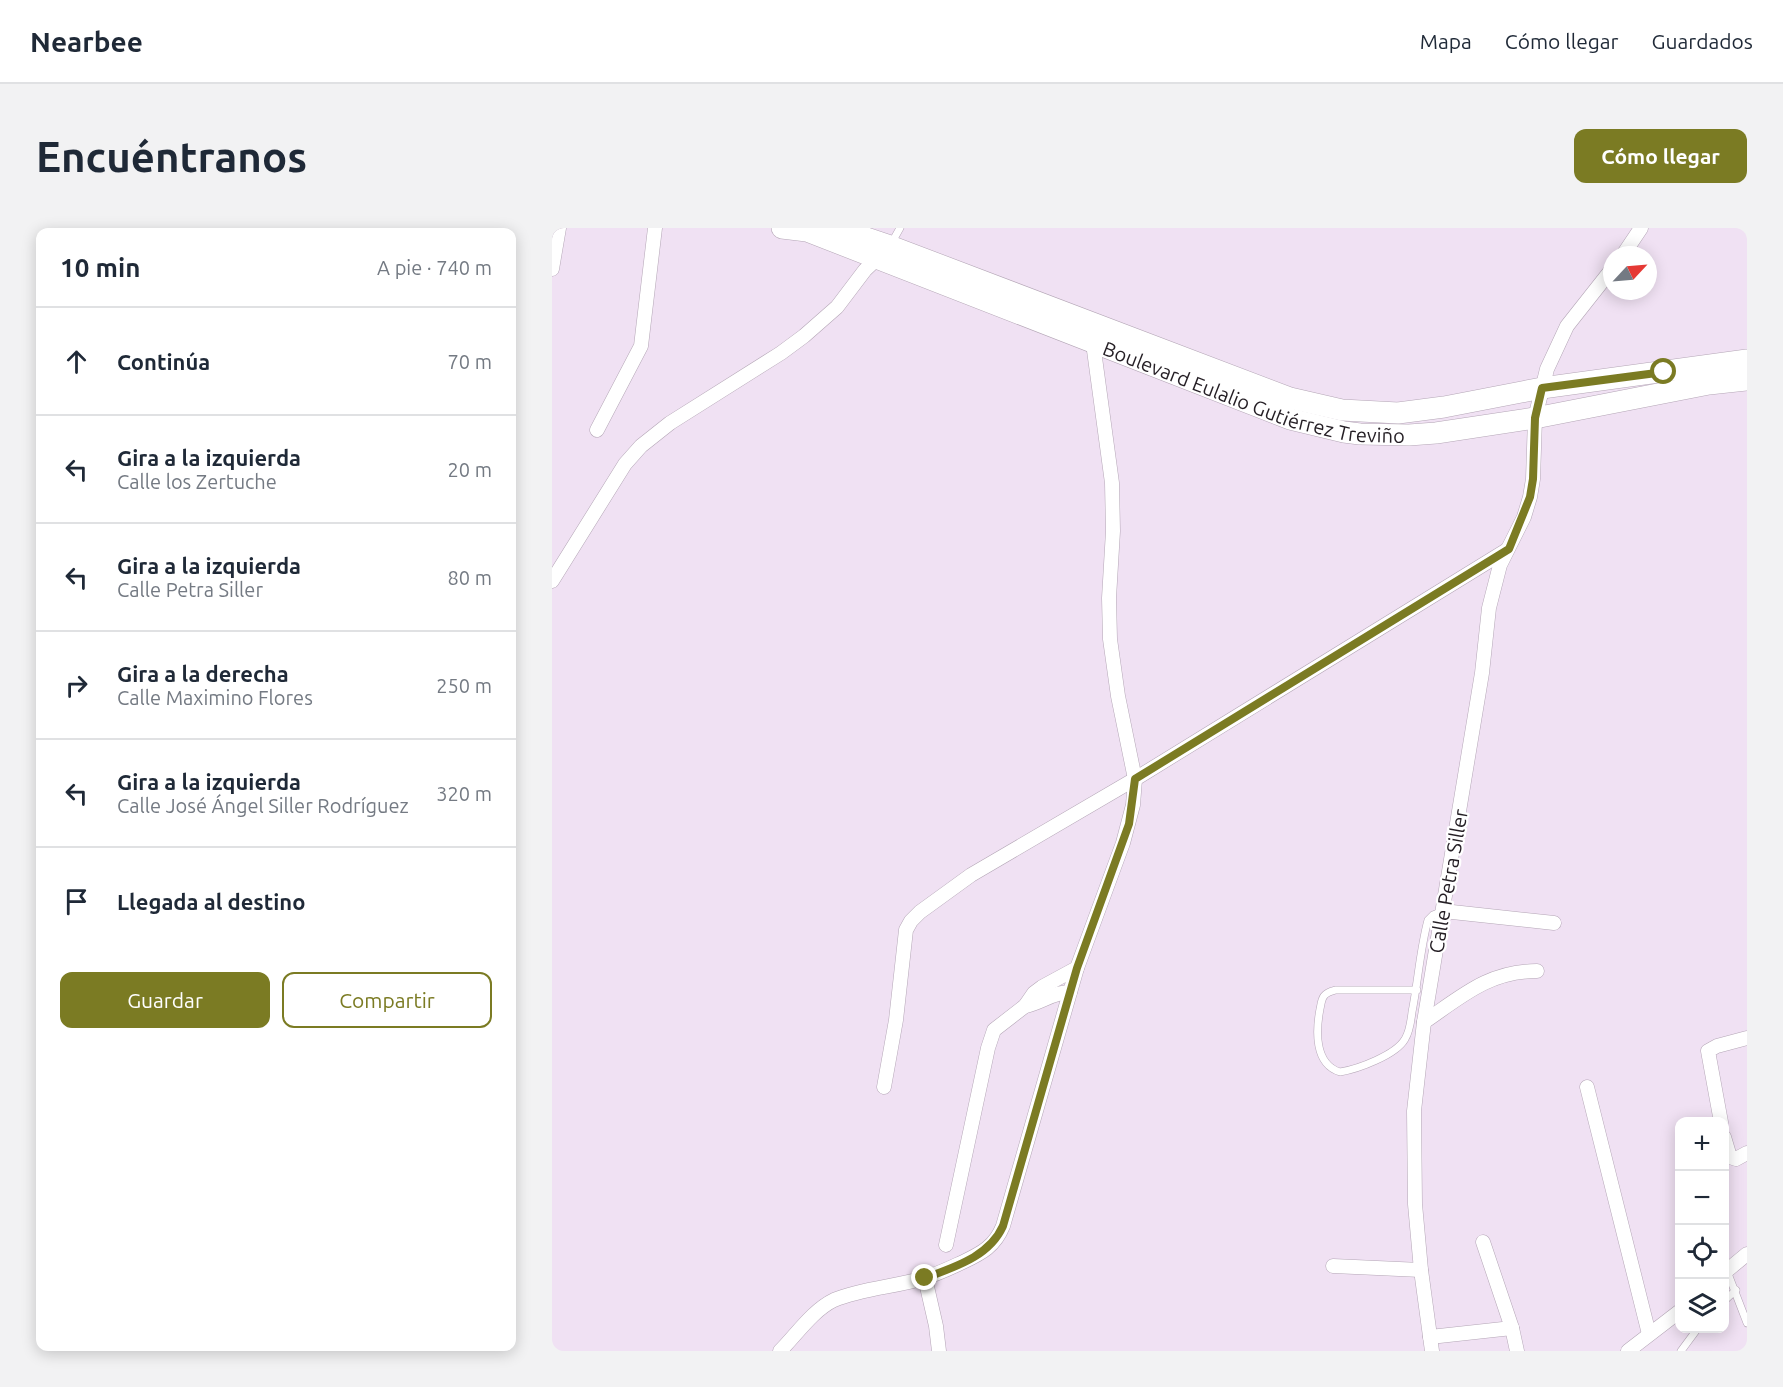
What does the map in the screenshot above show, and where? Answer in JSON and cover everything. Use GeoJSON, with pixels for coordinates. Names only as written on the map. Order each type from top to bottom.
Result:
{"type":"FeatureCollection","features":[{"type":"Feature","properties":{"kind":"main road","name":"Boulevard Eulalio Gutiérrez Treviño"},"geometry":{"type":"LineString","coordinates":[[782,228],[889,244]]}},
{"type":"Feature","properties":{"kind":"main road","name":"Boulevard Eulalio Gutiérrez Treviño"},"geometry":{"type":"LineString","coordinates":[[837,228],[889,244],[1055,319],[1220,382],[1290,418],[1344,432],[1409,435],[1436,433],[1535,418],[1698,386],[1747,380]]}},
{"type":"Feature","properties":{"kind":"main road","name":"Boulevard Eulalio Gutiérrez Treviño"},"geometry":{"type":"LineString","coordinates":[[1055,319],[1093,344],[1220,382],[1316,405],[1371,413],[1398,413],[1444,408],[1542,388],[1747,360]]}},
{"type":"Feature","properties":{"kind":"street"},"geometry":{"type":"LineString","coordinates":[[552,269],[559,228]]}},
{"type":"Feature","properties":{"kind":"street"},"geometry":{"type":"LineString","coordinates":[[597,430],[641,346],[655,228]]}},
{"type":"Feature","properties":{"kind":"street"},"geometry":{"type":"LineString","coordinates":[[1629,246],[1641,228]]}},
{"type":"Feature","properties":{"kind":"street"},"geometry":{"type":"LineString","coordinates":[[552,581],[626,464],[641,446],[670,423],[804,336],[837,307],[865,270],[889,244]]}},
{"type":"Feature","properties":{"kind":"street","name":"Calle Petra Siller"},"geometry":{"type":"LineString","coordinates":[[1432,1351],[1415,1204],[1413,1122],[1424,1022],[1482,673],[1489,608],[1500,565],[1530,497],[1533,479],[1535,418],[1547,369],[1560,338],[1603,280]]}},
{"type":"Feature","properties":{"kind":"street"},"geometry":{"type":"LineString","coordinates":[[781,1351],[831,1301],[856,1293],[925,1278],[983,1252],[998,1237],[1077,968],[1129,824],[1135,779],[1118,696],[1110,639],[1108,598],[1113,531],[1112,495],[1093,344]]}},
{"type":"Feature","properties":{"kind":"street"},"geometry":{"type":"LineString","coordinates":[[884,1087],[896,1020],[904,941],[911,921],[931,903],[970,875],[1135,779],[1509,549]]}},
{"type":"Feature","properties":{"kind":"street"},"geometry":{"type":"LineString","coordinates":[[1443,911],[1554,922]]}},
{"type":"Feature","properties":{"kind":"street"},"geometry":{"type":"LineString","coordinates":[[946,1245],[988,1048],[994,1030],[1025,1006],[1042,987],[1077,968]]}},
{"type":"Feature","properties":{"kind":"street"},"geometry":{"type":"LineString","coordinates":[[1424,1022],[1479,985],[1516,971],[1537,971]]}},
{"type":"Feature","properties":{"kind":"street"},"geometry":{"type":"LineString","coordinates":[[1025,1006],[1035,1004],[1059,992],[1070,992]]}},
{"type":"Feature","properties":{"kind":"street"},"geometry":{"type":"LineString","coordinates":[[1720,1117],[1708,1051],[1717,1046],[1747,1038]]}},
{"type":"Feature","properties":{"kind":"street"},"geometry":{"type":"LineString","coordinates":[[1587,1087],[1649,1334]]}},
{"type":"Feature","properties":{"kind":"street"},"geometry":{"type":"LineString","coordinates":[[1729,1153],[1730,1157],[1736,1159],[1747,1153]]}},
{"type":"Feature","properties":{"kind":"street"},"geometry":{"type":"LineString","coordinates":[[1483,1242],[1512,1329],[1516,1351]]}},
{"type":"Feature","properties":{"kind":"street"},"geometry":{"type":"LineString","coordinates":[[1729,1269],[1747,1254]]}},
{"type":"Feature","properties":{"kind":"street"},"geometry":{"type":"LineString","coordinates":[[1333,1266],[1421,1270]]}},
{"type":"Feature","properties":{"kind":"street"},"geometry":{"type":"LineString","coordinates":[[925,1278],[939,1351]]}},
{"type":"Feature","properties":{"kind":"street"},"geometry":{"type":"LineString","coordinates":[[1628,1351],[1675,1315]]}},
{"type":"Feature","properties":{"kind":"street"},"geometry":{"type":"LineString","coordinates":[[1430,1337],[1512,1329]]}},
{"type":"Feature","properties":{"kind":"lane"},"geometry":{"type":"LineString","coordinates":[[1417,990],[1336,990],[1324,995],[1317,1030],[1320,1051],[1328,1065],[1336,1071],[1344,1071],[1400,1046],[1407,1036],[1417,990],[1428,920],[1443,911]]}},
{"type":"Feature","properties":{"kind":"lane"},"geometry":{"type":"LineString","coordinates":[[1729,1277],[1736,1290],[1747,1323]]}},
{"type":"Feature","properties":{"kind":"lane"},"geometry":{"type":"LineString","coordinates":[[1729,1297],[1736,1290]]}},
{"type":"Feature","properties":{"kind":"lane"},"geometry":{"type":"LineString","coordinates":[[1681,1351],[1695,1333]]}},
{"type":"Feature","properties":{"kind":"route"},"geometry":{"type":"LineString","coordinates":[[925,1278],[983,1252],[998,1237],[1003,1226],[1077,968],[1129,824],[1135,779],[1509,549],[1524,517],[1530,497],[1535,455],[1535,418],[1542,388],[1664,372]]}}]}
